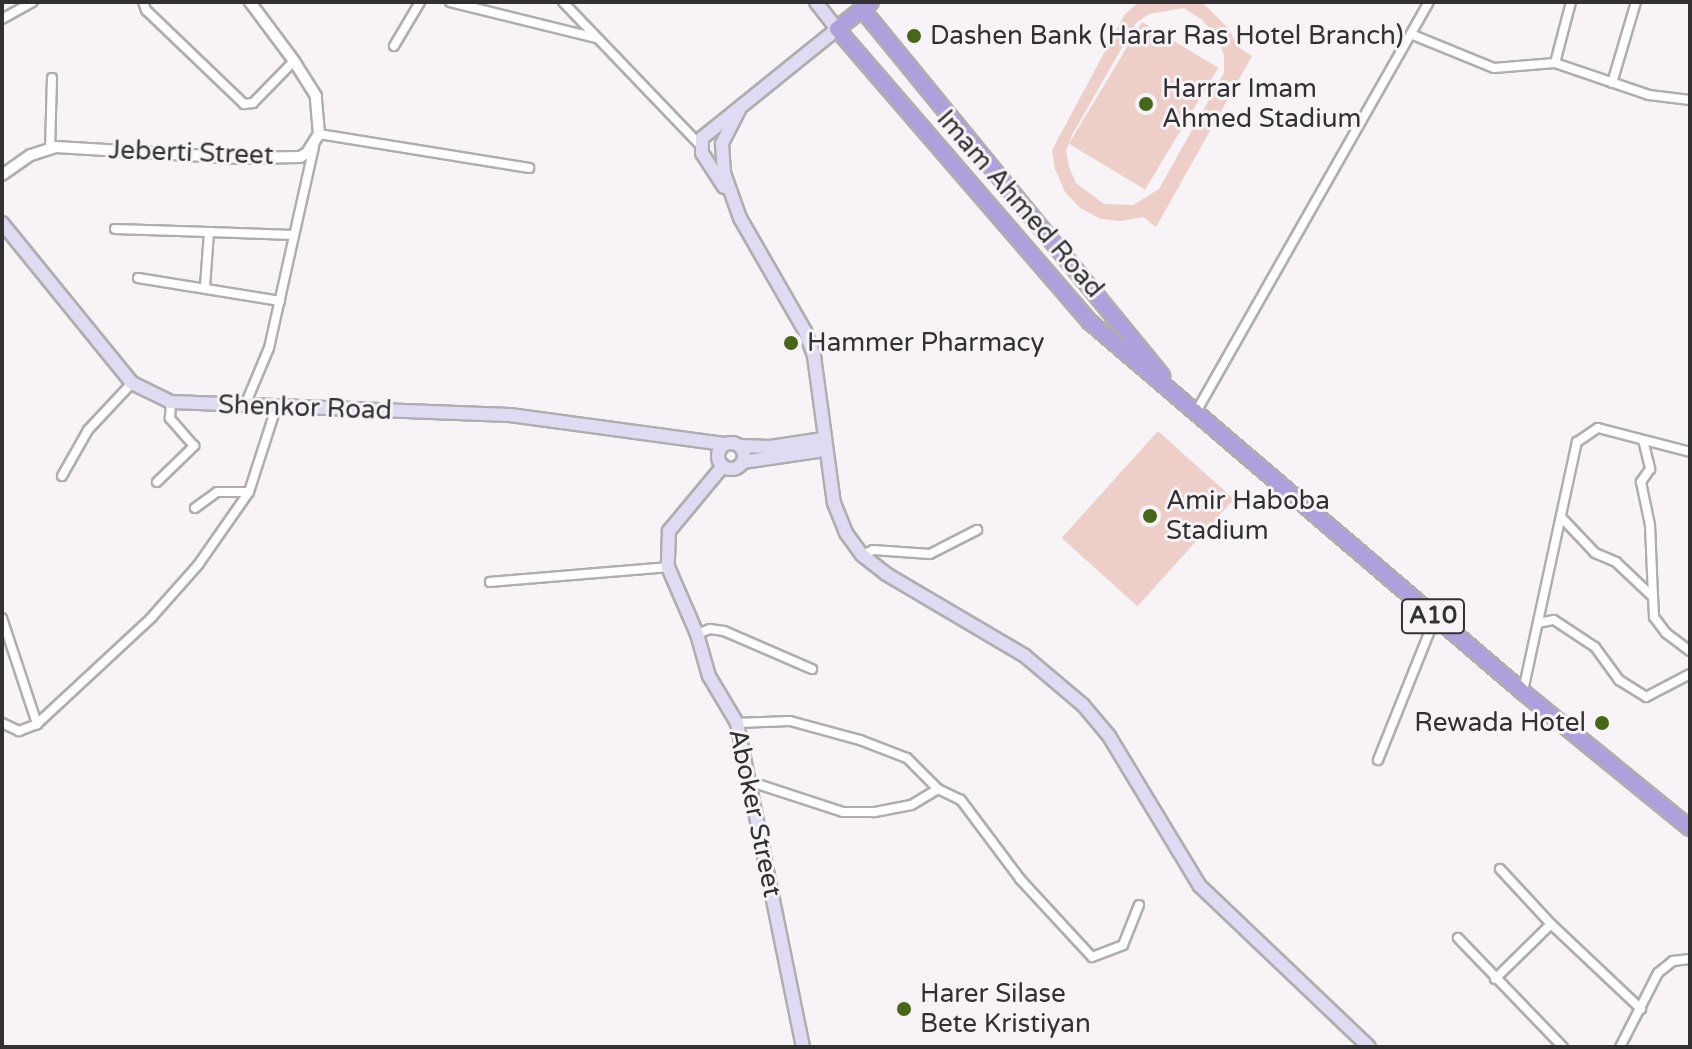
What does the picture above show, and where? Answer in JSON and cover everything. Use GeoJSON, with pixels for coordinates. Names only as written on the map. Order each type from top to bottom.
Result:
{"type":"FeatureCollection","features":[{"type":"Feature","properties":{"kind":"highway","name":"A10"},"geometry":{"type":"LineString","coordinates":[[837,29],[863,4]]}},
{"type":"Feature","properties":{"kind":"highway","name":"Imam Ahmed Road"},"geometry":{"type":"LineString","coordinates":[[863,4],[1179,398]]}},
{"type":"Feature","properties":{"kind":"highway","name":"Imam Ahmed Road"},"geometry":{"type":"LineString","coordinates":[[837,29],[1090,322],[1435,618],[1690,828]]}},
{"type":"Feature","properties":{"kind":"main road"},"geometry":{"type":"LineString","coordinates":[[816,2],[837,29],[709,132],[700,145],[805,331],[819,376],[824,445],[834,503],[846,533],[862,555],[913,591],[1025,656],[1083,705],[1109,736],[1200,886],[1369,1047]]}},
{"type":"Feature","properties":{"kind":"main road"},"geometry":{"type":"LineString","coordinates":[[731,197],[721,158],[727,131],[739,110]]}},
{"type":"Feature","properties":{"kind":"main road","name":"Shenkor Road"},"geometry":{"type":"LineString","coordinates":[[2,223],[132,383],[171,402],[510,415],[686,441],[722,455],[740,446],[799,449]]}},
{"type":"Feature","properties":{"kind":"main road"},"geometry":{"type":"LineString","coordinates":[[799,449],[822,414]]}},
{"type":"Feature","properties":{"kind":"main road"},"geometry":{"type":"LineString","coordinates":[[722,455],[736,468],[743,462],[824,445]]}},
{"type":"Feature","properties":{"kind":"main road"},"geometry":{"type":"LineString","coordinates":[[740,446],[743,462]]}},
{"type":"Feature","properties":{"kind":"main road"},"geometry":{"type":"LineString","coordinates":[[799,449],[828,471]]}},
{"type":"Feature","properties":{"kind":"main road","name":"Aboker Street"},"geometry":{"type":"LineString","coordinates":[[722,455],[669,531],[668,567],[697,634],[709,676],[737,723],[803,1047]]}},
{"type":"Feature","properties":{"kind":"street"},"geometry":{"type":"LineString","coordinates":[[2,19],[33,2]]}},
{"type":"Feature","properties":{"kind":"street"},"geometry":{"type":"LineString","coordinates":[[143,2],[146,10],[244,104],[253,103],[294,61]]}},
{"type":"Feature","properties":{"kind":"street"},"geometry":{"type":"LineString","coordinates":[[245,405],[269,348],[319,134],[316,96],[250,2]]}},
{"type":"Feature","properties":{"kind":"street"},"geometry":{"type":"LineString","coordinates":[[394,46],[420,2]]}},
{"type":"Feature","properties":{"kind":"street"},"geometry":{"type":"LineString","coordinates":[[450,2],[600,39]]}},
{"type":"Feature","properties":{"kind":"street"},"geometry":{"type":"LineString","coordinates":[[563,2],[700,145]]}},
{"type":"Feature","properties":{"kind":"street"},"geometry":{"type":"LineString","coordinates":[[1196,412],[1429,2]]}},
{"type":"Feature","properties":{"kind":"street"},"geometry":{"type":"LineString","coordinates":[[1555,63],[1571,2]]}},
{"type":"Feature","properties":{"kind":"street"},"geometry":{"type":"LineString","coordinates":[[1612,83],[1636,2]]}},
{"type":"Feature","properties":{"kind":"street"},"geometry":{"type":"LineString","coordinates":[[1413,35],[1494,68],[1555,63],[1649,95],[1690,100]]}},
{"type":"Feature","properties":{"kind":"street"},"geometry":{"type":"LineString","coordinates":[[50,149],[52,78]]}},
{"type":"Feature","properties":{"kind":"street"},"geometry":{"type":"LineString","coordinates":[[319,134],[529,168]]}},
{"type":"Feature","properties":{"kind":"street","name":"Jeberti Street"},"geometry":{"type":"LineString","coordinates":[[2,175],[31,155],[50,149],[240,158],[300,157],[314,146]]}},
{"type":"Feature","properties":{"kind":"street"},"geometry":{"type":"LineString","coordinates":[[115,229],[293,235]]}},
{"type":"Feature","properties":{"kind":"street"},"geometry":{"type":"LineString","coordinates":[[205,287],[209,232]]}},
{"type":"Feature","properties":{"kind":"street"},"geometry":{"type":"LineString","coordinates":[[138,278],[280,301]]}},
{"type":"Feature","properties":{"kind":"street"},"geometry":{"type":"LineString","coordinates":[[62,476],[88,430],[132,383]]}},
{"type":"Feature","properties":{"kind":"street"},"geometry":{"type":"LineString","coordinates":[[157,482],[194,446],[170,418],[171,402]]}},
{"type":"Feature","properties":{"kind":"street"},"geometry":{"type":"LineString","coordinates":[[2,723],[19,731],[37,724],[151,618],[213,546],[249,492],[276,408]]}},
{"type":"Feature","properties":{"kind":"street"},"geometry":{"type":"LineString","coordinates":[[1523,692],[1577,442],[1598,428],[1690,452]]}},
{"type":"Feature","properties":{"kind":"street"},"geometry":{"type":"LineString","coordinates":[[1643,440],[1650,469],[1641,482],[1650,525],[1654,617],[1666,633],[1690,651]]}},
{"type":"Feature","properties":{"kind":"street"},"geometry":{"type":"LineString","coordinates":[[195,508],[217,492],[249,492]]}},
{"type":"Feature","properties":{"kind":"street"},"geometry":{"type":"LineString","coordinates":[[1561,517],[1595,553],[1616,562],[1653,597]]}},
{"type":"Feature","properties":{"kind":"street"},"geometry":{"type":"LineString","coordinates":[[862,555],[873,550],[930,554],[977,530]]}},
{"type":"Feature","properties":{"kind":"street"},"geometry":{"type":"LineString","coordinates":[[490,582],[668,567]]}},
{"type":"Feature","properties":{"kind":"street"},"geometry":{"type":"LineString","coordinates":[[2,618],[37,724]]}},
{"type":"Feature","properties":{"kind":"street"},"geometry":{"type":"LineString","coordinates":[[1378,760],[1435,618]]}},
{"type":"Feature","properties":{"kind":"street"},"geometry":{"type":"LineString","coordinates":[[1538,623],[1554,620],[1595,647],[1619,680],[1646,697],[1690,674]]}},
{"type":"Feature","properties":{"kind":"street"},"geometry":{"type":"LineString","coordinates":[[697,634],[710,629],[724,631],[812,669]]}},
{"type":"Feature","properties":{"kind":"street"},"geometry":{"type":"LineString","coordinates":[[737,723],[790,721],[860,740],[907,758],[938,789],[961,800],[1020,879],[1092,957],[1123,945],[1139,905]]}},
{"type":"Feature","properties":{"kind":"street"},"geometry":{"type":"LineString","coordinates":[[751,782],[843,812],[874,812],[911,805],[938,789]]}},
{"type":"Feature","properties":{"kind":"street"},"geometry":{"type":"LineString","coordinates":[[1500,869],[1551,924],[1641,1009]]}},
{"type":"Feature","properties":{"kind":"street"},"geometry":{"type":"LineString","coordinates":[[1495,979],[1551,924]]}},
{"type":"Feature","properties":{"kind":"street"},"geometry":{"type":"LineString","coordinates":[[1458,938],[1563,1047]]}},
{"type":"Feature","properties":{"kind":"street"},"geometry":{"type":"LineString","coordinates":[[1620,1047],[1658,973],[1673,961],[1690,959]]}},
{"type":"Feature","properties":{"kind":"shaded area"},"geometry":{"type":"Polygon","coordinates":[[[1139,2],[1202,2],[1229,29],[1238,47],[1252,56],[1156,227],[1143,217],[1121,221],[1101,219],[1080,208],[1065,192],[1055,169],[1052,150],[1125,14],[1139,2]],[[1184,8],[1149,14],[1136,23],[1072,135],[1066,151],[1076,183],[1104,204],[1133,205],[1159,189],[1224,73],[1224,55],[1216,35],[1201,19],[1184,8]]]}},
{"type":"Feature","properties":{"kind":"shaded area"},"geometry":{"type":"Polygon","coordinates":[[[1142,22],[1218,68],[1145,190],[1069,144],[1142,22]]]}},
{"type":"Feature","properties":{"kind":"shaded area"},"geometry":{"type":"Polygon","coordinates":[[[1158,431],[1234,499],[1137,606],[1062,538],[1158,431]]]}},
{"type":"Feature","properties":{"kind":"place","name":"Dashen Bank (Harar Ras Hotel Branch)"},"geometry":{"type":"Point","coordinates":[914,36]}},
{"type":"Feature","properties":{"kind":"place","name":"Harrar Imam Ahmed Stadium"},"geometry":{"type":"Point","coordinates":[1146,104]}},
{"type":"Feature","properties":{"kind":"place","name":"Hammer Pharmacy"},"geometry":{"type":"Point","coordinates":[791,343]}},
{"type":"Feature","properties":{"kind":"place","name":"Amir Haboba Stadium"},"geometry":{"type":"Point","coordinates":[1150,516]}},
{"type":"Feature","properties":{"kind":"place","name":"Rewada Hotel"},"geometry":{"type":"Point","coordinates":[1602,723]}},
{"type":"Feature","properties":{"kind":"place","name":"Harer Silase Bete Kristiyan"},"geometry":{"type":"Point","coordinates":[904,1009]}}]}
